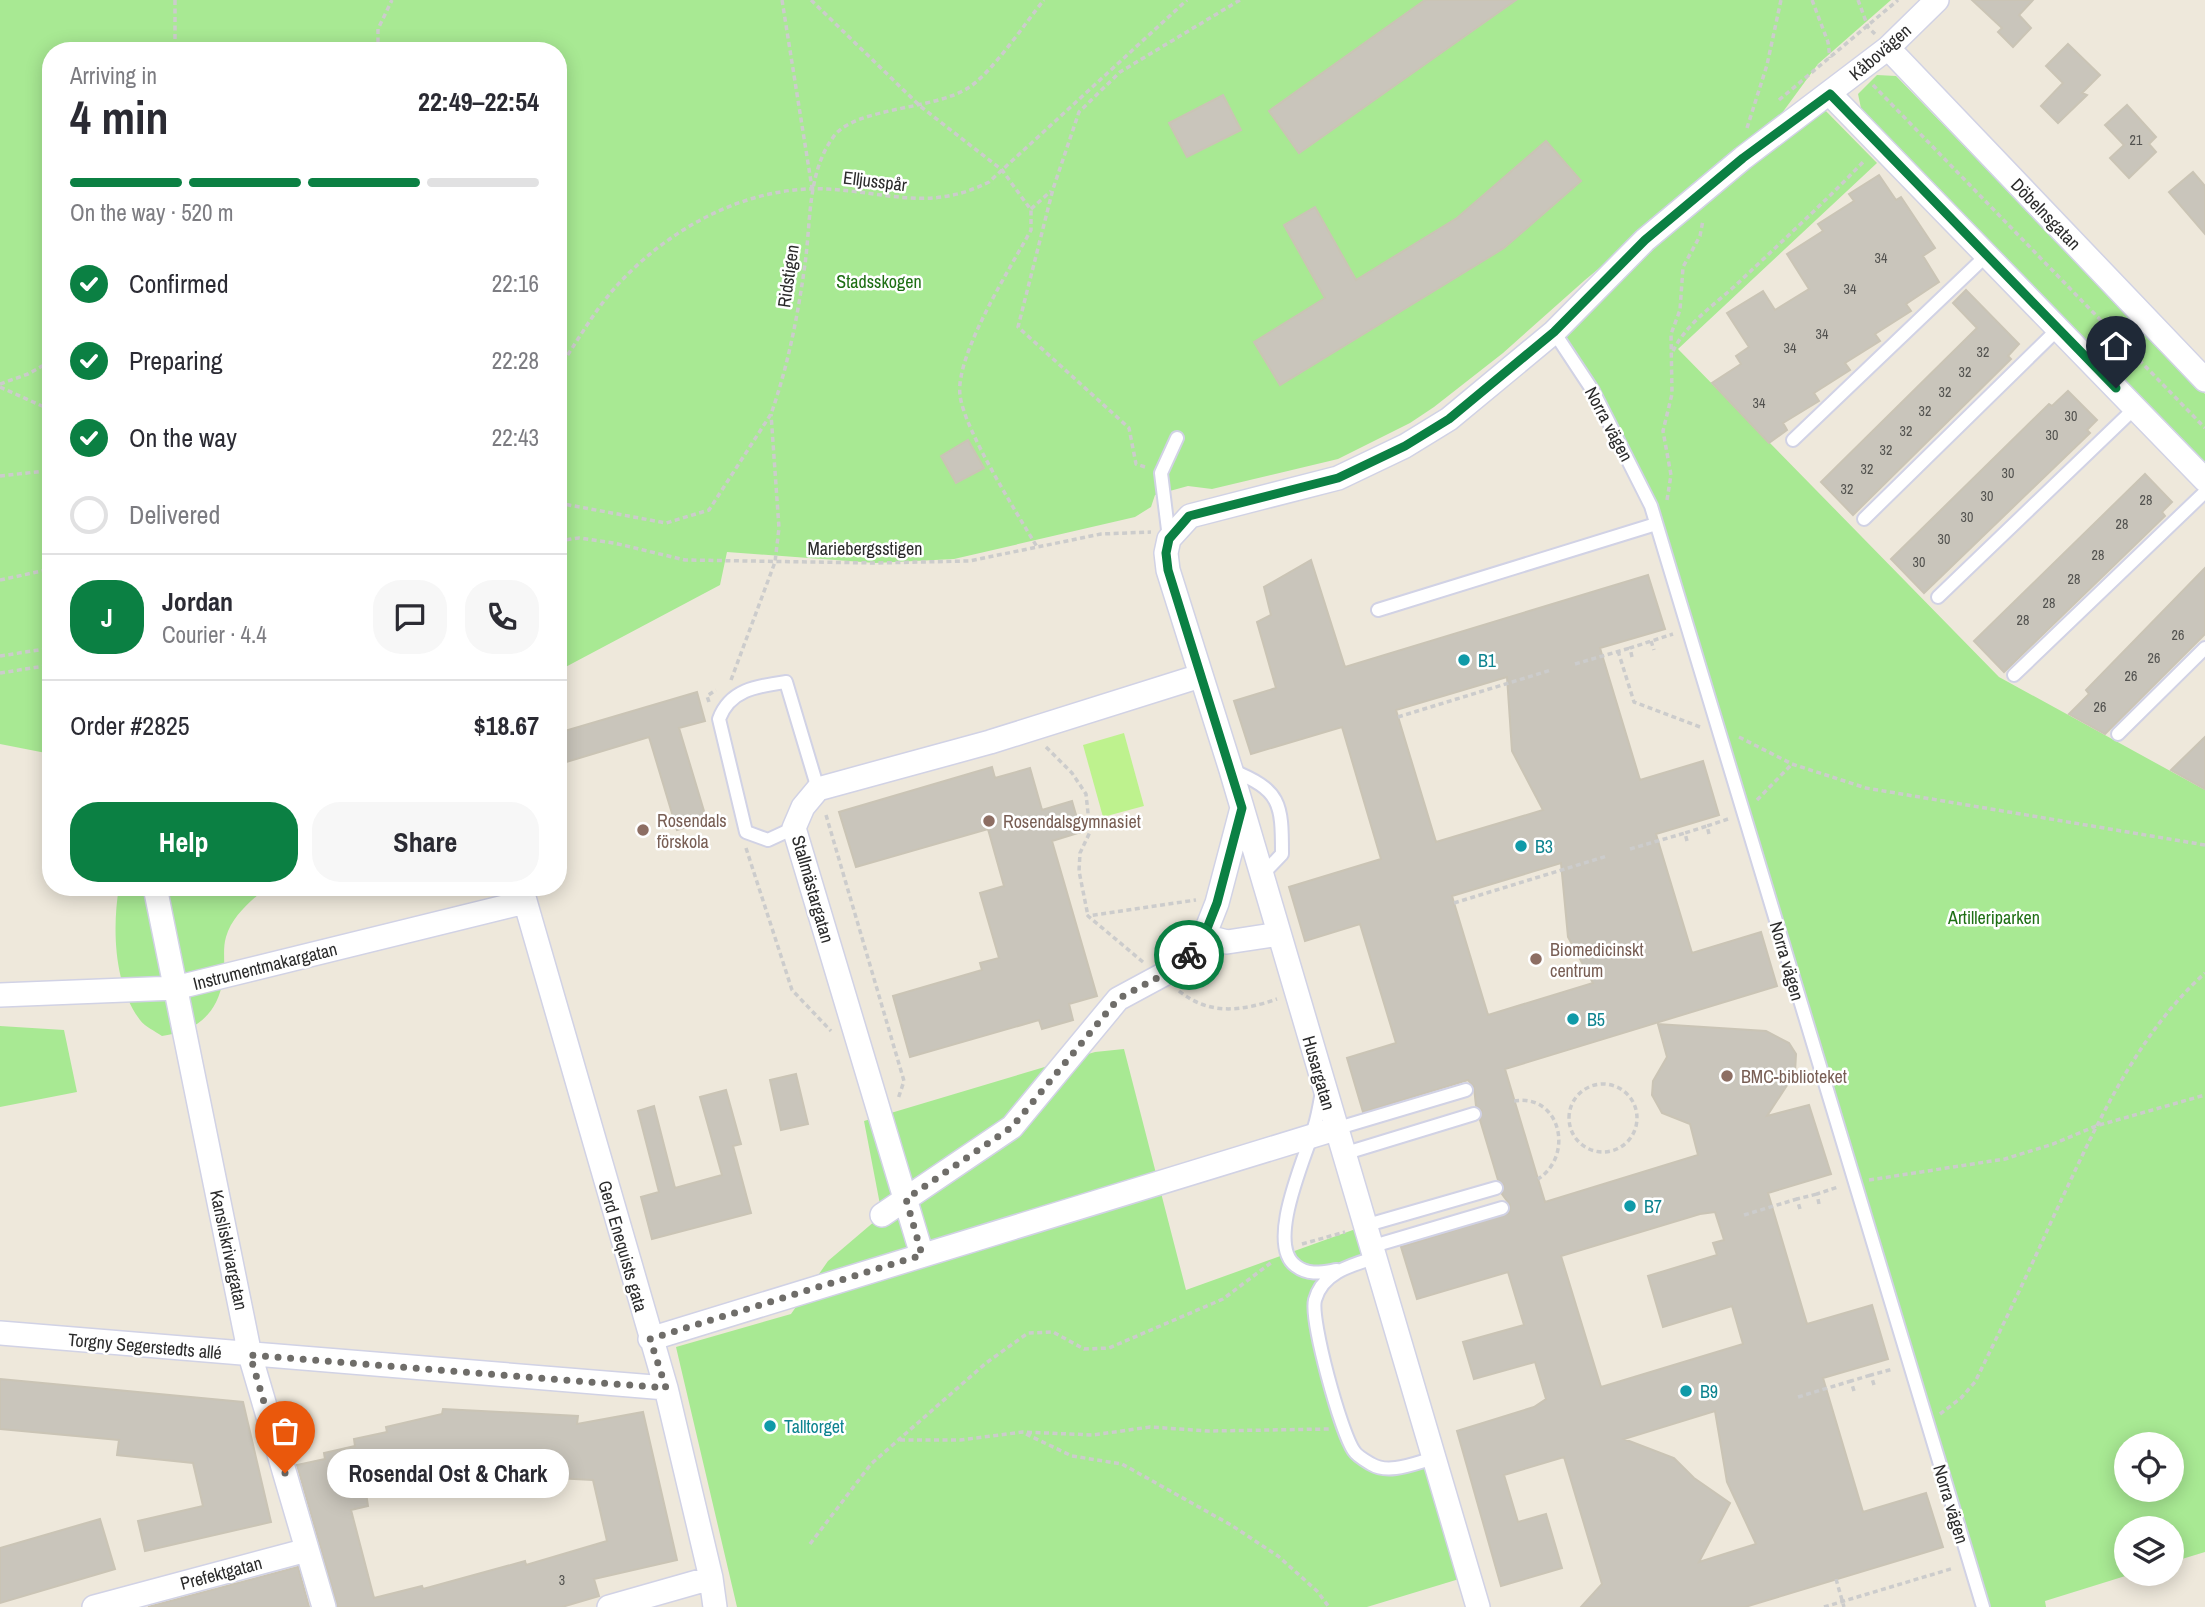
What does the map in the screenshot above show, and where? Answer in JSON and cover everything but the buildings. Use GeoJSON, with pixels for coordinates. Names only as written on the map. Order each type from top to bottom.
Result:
{"type":"FeatureCollection","features":[{"type":"Feature","properties":{"kind":"street","name":"Kåbovägen"},"geometry":{"type":"LineString","coordinates":[[1169,539],[1189,516],[1338,478],[1405,446],[1449,419],[1554,332],[1645,240],[1743,158],[1888,48],[1937,0]]}},
{"type":"Feature","properties":{"kind":"street","name":"Döbelnsgatan"},"geometry":{"type":"LineString","coordinates":[[1888,48],[2205,380]]}},
{"type":"Feature","properties":{"kind":"street"},"geometry":{"type":"LineString","coordinates":[[1830,94],[2205,480]]}},
{"type":"Feature","properties":{"kind":"street","name":"Husargatan"},"geometry":{"type":"LineString","coordinates":[[1169,539],[1166,553],[1168,570],[1231,770],[1478,1607]]}},
{"type":"Feature","properties":{"kind":"street"},"geometry":{"type":"LineString","coordinates":[[818,789],[1032,729],[1200,676]]}},
{"type":"Feature","properties":{"kind":"street","name":"Stallmästargatan"},"geometry":{"type":"LineString","coordinates":[[818,789],[803,807],[794,828],[922,1255]]}},
{"type":"Feature","properties":{"kind":"street"},"geometry":{"type":"LineString","coordinates":[[882,1215],[1012,1127],[1118,999],[1181,965],[1204,936],[1217,903],[1242,808]]}},
{"type":"Feature","properties":{"kind":"street","name":"Kansliskrivargatan"},"geometry":{"type":"LineString","coordinates":[[157,896],[250,1355],[324,1607]]}},
{"type":"Feature","properties":{"kind":"street","name":"Instrumentmakargatan"},"geometry":{"type":"LineString","coordinates":[[0,995],[175,988],[519,896]]}},
{"type":"Feature","properties":{"kind":"street","name":"Gerd Enequists gata"},"geometry":{"type":"LineString","coordinates":[[523,896],[666,1388],[711,1578],[715,1607]]}},
{"type":"Feature","properties":{"kind":"street"},"geometry":{"type":"LineString","coordinates":[[1204,936],[1227,942],[1279,934]]}},
{"type":"Feature","properties":{"kind":"street"},"geometry":{"type":"LineString","coordinates":[[650,1339],[1335,1129]]}},
{"type":"Feature","properties":{"kind":"street","name":"Torgny Segerstedts allé"},"geometry":{"type":"LineString","coordinates":[[0,1333],[666,1388]]}},
{"type":"Feature","properties":{"kind":"street","name":"Prefektgatan"},"geometry":{"type":"LineString","coordinates":[[94,1607],[307,1550]]}},
{"type":"Feature","properties":{"kind":"street"},"geometry":{"type":"LineString","coordinates":[[609,1607],[711,1578]]}},
{"type":"Feature","properties":{"kind":"lane"},"geometry":{"type":"LineString","coordinates":[[1793,440],[1988,254]]}},
{"type":"Feature","properties":{"kind":"lane"},"geometry":{"type":"LineString","coordinates":[[1864,519],[2059,328]]}},
{"type":"Feature","properties":{"kind":"lane","name":"Norra vägen"},"geometry":{"type":"LineString","coordinates":[[1554,332],[1593,391],[1651,506],[1983,1607]]}},
{"type":"Feature","properties":{"kind":"lane"},"geometry":{"type":"LineString","coordinates":[[1938,597],[2136,407]]}},
{"type":"Feature","properties":{"kind":"lane"},"geometry":{"type":"LineString","coordinates":[[1169,539],[1161,473],[1177,438]]}},
{"type":"Feature","properties":{"kind":"lane"},"geometry":{"type":"LineString","coordinates":[[2014,675],[2205,492]]}},
{"type":"Feature","properties":{"kind":"lane"},"geometry":{"type":"LineString","coordinates":[[1378,610],[1658,530]]}},
{"type":"Feature","properties":{"kind":"lane"},"geometry":{"type":"LineString","coordinates":[[2118,734],[2205,648]]}},
{"type":"Feature","properties":{"kind":"lane"},"geometry":{"type":"LineString","coordinates":[[794,828],[768,840],[746,832],[719,719],[723,707],[733,697],[759,686],[786,682],[818,789]]}},
{"type":"Feature","properties":{"kind":"lane"},"geometry":{"type":"LineString","coordinates":[[1231,770],[1261,782],[1279,806],[1282,819],[1282,854],[1262,875]]}},
{"type":"Feature","properties":{"kind":"lane"},"geometry":{"type":"LineString","coordinates":[[1323,1086],[1312,1136],[1287,1212],[1287,1249],[1293,1265],[1308,1272],[1341,1270]]}},
{"type":"Feature","properties":{"kind":"lane"},"geometry":{"type":"LineString","coordinates":[[1335,1129],[1466,1090]]}},
{"type":"Feature","properties":{"kind":"lane"},"geometry":{"type":"LineString","coordinates":[[1343,1154],[1474,1114]]}},
{"type":"Feature","properties":{"kind":"lane"},"geometry":{"type":"LineString","coordinates":[[1434,1458],[1392,1469],[1373,1466],[1354,1452],[1322,1352],[1314,1301],[1324,1282],[1369,1244],[1496,1188]]}},
{"type":"Feature","properties":{"kind":"lane"},"geometry":{"type":"LineString","coordinates":[[1369,1244],[1502,1208]]}},
{"type":"Feature","properties":{"kind":"path"},"geometry":{"type":"LineString","coordinates":[[175,0],[175,42]]}},
{"type":"Feature","properties":{"kind":"path"},"geometry":{"type":"LineString","coordinates":[[378,42],[378,29],[392,0]]}},
{"type":"Feature","properties":{"kind":"path"},"geometry":{"type":"LineString","coordinates":[[782,0],[812,189]]}},
{"type":"Feature","properties":{"kind":"path"},"geometry":{"type":"LineString","coordinates":[[811,0],[920,106],[1002,170],[1031,210],[1031,230],[970,347],[962,369],[960,396],[979,443],[1037,547]]}},
{"type":"Feature","properties":{"kind":"path","name":"Ridstigen"},"geometry":{"type":"LineString","coordinates":[[567,505],[666,523],[709,510],[771,414],[794,333],[805,264],[812,189],[823,157],[835,134],[880,114],[949,98],[970,87],[1044,0]]}},
{"type":"Feature","properties":{"kind":"path","name":"Elljusspår"},"geometry":{"type":"LineString","coordinates":[[567,356],[612,291],[635,268],[695,221],[760,195],[812,189],[897,199],[928,199],[974,189],[1002,170],[1187,0]]}},
{"type":"Feature","properties":{"kind":"path"},"geometry":{"type":"LineString","coordinates":[[1079,112],[1120,72],[1240,0]]}},
{"type":"Feature","properties":{"kind":"path"},"geometry":{"type":"LineString","coordinates":[[1743,158],[1747,127],[1767,65],[1781,0]]}},
{"type":"Feature","properties":{"kind":"path"},"geometry":{"type":"LineString","coordinates":[[1812,0],[1828,42],[1830,59]]}},
{"type":"Feature","properties":{"kind":"path"},"geometry":{"type":"LineString","coordinates":[[1774,105],[1898,0]]}},
{"type":"Feature","properties":{"kind":"path"},"geometry":{"type":"LineString","coordinates":[[1860,2],[1868,27],[1888,48]]}},
{"type":"Feature","properties":{"kind":"path"},"geometry":{"type":"LineString","coordinates":[[1860,71],[2205,428]]}},
{"type":"Feature","properties":{"kind":"path"},"geometry":{"type":"LineString","coordinates":[[1083,95],[1053,190],[1018,327],[1129,428],[1136,464],[1161,473]]}},
{"type":"Feature","properties":{"kind":"path"},"geometry":{"type":"LineString","coordinates":[[1739,134],[1755,120]]}},
{"type":"Feature","properties":{"kind":"path"},"geometry":{"type":"LineString","coordinates":[[1671,355],[1677,341],[1710,306],[1841,186],[1871,153]]}},
{"type":"Feature","properties":{"kind":"path"},"geometry":{"type":"LineString","coordinates":[[1658,530],[1671,475],[1662,431],[1672,394],[1671,334],[1680,310],[1683,267],[1700,236],[1707,188]]}},
{"type":"Feature","properties":{"kind":"path"},"geometry":{"type":"LineString","coordinates":[[1031,210],[1053,190]]}},
{"type":"Feature","properties":{"kind":"path"},"geometry":{"type":"LineString","coordinates":[[0,385],[42,366]]}},
{"type":"Feature","properties":{"kind":"path"},"geometry":{"type":"LineString","coordinates":[[0,385],[42,406]]}},
{"type":"Feature","properties":{"kind":"path"},"geometry":{"type":"LineString","coordinates":[[730,682],[775,562],[779,528],[771,414]]}},
{"type":"Feature","properties":{"kind":"path"},"geometry":{"type":"LineString","coordinates":[[0,476],[42,471]]}},
{"type":"Feature","properties":{"kind":"path","name":"Mariebergsstigen"},"geometry":{"type":"LineString","coordinates":[[567,540],[579,538],[603,542],[685,560],[775,562],[969,561],[1101,534],[1146,530],[1169,539]]}},
{"type":"Feature","properties":{"kind":"path"},"geometry":{"type":"LineString","coordinates":[[0,579],[42,571]]}},
{"type":"Feature","properties":{"kind":"path"},"geometry":{"type":"LineString","coordinates":[[1575,664],[1688,629]]}},
{"type":"Feature","properties":{"kind":"path"},"geometry":{"type":"LineString","coordinates":[[1651,641],[1654,650]]}},
{"type":"Feature","properties":{"kind":"path"},"geometry":{"type":"LineString","coordinates":[[1630,648],[1632,657]]}},
{"type":"Feature","properties":{"kind":"path"},"geometry":{"type":"LineString","coordinates":[[0,656],[42,649]]}},
{"type":"Feature","properties":{"kind":"path"},"geometry":{"type":"LineString","coordinates":[[1618,651],[1634,702],[1719,730],[1792,764],[1866,788],[2205,845]]}},
{"type":"Feature","properties":{"kind":"path"},"geometry":{"type":"LineString","coordinates":[[0,673],[42,666]]}},
{"type":"Feature","properties":{"kind":"path"},"geometry":{"type":"LineString","coordinates":[[1398,717],[1551,670]]}},
{"type":"Feature","properties":{"kind":"path"},"geometry":{"type":"LineString","coordinates":[[710,708],[707,696],[719,689]]}},
{"type":"Feature","properties":{"kind":"path"},"geometry":{"type":"LineString","coordinates":[[1032,729],[1052,755],[1072,773],[1086,794],[1090,832],[1080,853],[1079,871],[1088,916]]}},
{"type":"Feature","properties":{"kind":"path"},"geometry":{"type":"LineString","coordinates":[[1630,849],[1743,815],[1792,764]]}},
{"type":"Feature","properties":{"kind":"path"},"geometry":{"type":"LineString","coordinates":[[818,789],[904,1080],[887,1138]]}},
{"type":"Feature","properties":{"kind":"path"},"geometry":{"type":"LineString","coordinates":[[1707,826],[1709,834]]}},
{"type":"Feature","properties":{"kind":"path"},"geometry":{"type":"LineString","coordinates":[[1685,833],[1687,841]]}},
{"type":"Feature","properties":{"kind":"path"},"geometry":{"type":"LineString","coordinates":[[743,837],[792,990],[832,1032]]}},
{"type":"Feature","properties":{"kind":"path"},"geometry":{"type":"LineString","coordinates":[[1454,903],[1607,856]]}},
{"type":"Feature","properties":{"kind":"path"},"geometry":{"type":"LineString","coordinates":[[1927,1423],[1961,1398],[1975,1382],[2096,1126],[2155,1028],[2179,997],[2205,973]]}},
{"type":"Feature","properties":{"kind":"path"},"geometry":{"type":"LineString","coordinates":[[1600,1083],[1615,1085],[1625,1091],[1635,1105],[1638,1120],[1634,1134],[1615,1151],[1604,1153],[1583,1147],[1570,1128],[1569,1113],[1573,1101],[1584,1088],[1600,1083]]}},
{"type":"Feature","properties":{"kind":"path"},"geometry":{"type":"LineString","coordinates":[[1744,1215],[1854,1183],[1903,1172],[2005,1159],[2053,1144],[2096,1126],[2205,1095]]}},
{"type":"Feature","properties":{"kind":"path"},"geometry":{"type":"LineString","coordinates":[[1514,1101],[1531,1102],[1547,1110],[1559,1131],[1558,1157],[1538,1180]]}},
{"type":"Feature","properties":{"kind":"path"},"geometry":{"type":"LineString","coordinates":[[1559,1131],[1570,1128]]}},
{"type":"Feature","properties":{"kind":"path"},"geometry":{"type":"LineString","coordinates":[[1817,1194],[1819,1204]]}},
{"type":"Feature","properties":{"kind":"path"},"geometry":{"type":"LineString","coordinates":[[1797,1199],[1800,1209]]}},
{"type":"Feature","properties":{"kind":"path"},"geometry":{"type":"LineString","coordinates":[[810,1544],[872,1464],[986,1363],[1028,1333],[1053,1332],[1084,1349],[1109,1348],[1223,1299],[1287,1249],[1369,1244]]}},
{"type":"Feature","properties":{"kind":"path"},"geometry":{"type":"LineString","coordinates":[[1798,1397],[1908,1364]]}},
{"type":"Feature","properties":{"kind":"path"},"geometry":{"type":"LineString","coordinates":[[1871,1375],[1874,1385]]}},
{"type":"Feature","properties":{"kind":"path"},"geometry":{"type":"LineString","coordinates":[[1851,1381],[1854,1391]]}},
{"type":"Feature","properties":{"kind":"path"},"geometry":{"type":"LineString","coordinates":[[898,1440],[960,1440],[1023,1432],[1093,1435],[1150,1427],[1208,1430],[1322,1430],[1344,1427]]}},
{"type":"Feature","properties":{"kind":"path"},"geometry":{"type":"LineString","coordinates":[[1023,1432],[1072,1456],[1122,1464],[1231,1525],[1278,1556],[1317,1591],[1329,1607]]}},
{"type":"Feature","properties":{"kind":"path"},"geometry":{"type":"LineString","coordinates":[[1824,1607],[1969,1563]]}},
{"type":"Feature","properties":{"kind":"path"},"geometry":{"type":"LineString","coordinates":[[1836,1579],[1844,1607]]}},
{"type":"Feature","properties":{"kind":"green space","name":"Stadsskogen"},"geometry":{"type":"Polygon","coordinates":[[[0,0],[1891,0],[1818,64],[1774,124],[1585,280],[1503,353],[1410,423],[1338,459],[1212,489],[1188,486],[1155,495],[1151,507],[1135,517],[954,559],[875,563],[727,552],[720,585],[567,666],[567,42],[42,42],[42,752],[0,744],[0,0]]]}},
{"type":"Feature","properties":{"kind":"green space"},"geometry":{"type":"Polygon","coordinates":[[[1877,75],[1896,76],[2205,394],[2205,465],[1862,113],[1858,94],[1877,75]]]}},
{"type":"Feature","properties":{"kind":"green space","name":"Artilleriparken"},"geometry":{"type":"Polygon","coordinates":[[[1818,103],[1877,163],[1678,349],[1999,677],[2205,790],[2205,1552],[2184,1558],[2184,1516],[2114,1516],[2114,1580],[2045,1601],[2046,1607],[1983,1607],[1651,506],[1554,332],[1818,103]]]}},
{"type":"Feature","properties":{"kind":"green space"},"geometry":{"type":"Polygon","coordinates":[[[1124,733],[1144,806],[1103,817],[1083,745],[1124,733]]]}},
{"type":"Feature","properties":{"kind":"green space"},"geometry":{"type":"Polygon","coordinates":[[[118,896],[257,896],[243,909],[229,929],[225,942],[224,975],[220,992],[210,1012],[195,1025],[162,1036],[147,1027],[131,1006],[117,956],[118,896]]]}},
{"type":"Feature","properties":{"kind":"green space"},"geometry":{"type":"Polygon","coordinates":[[[0,1026],[64,1030],[77,1092],[0,1107],[0,1026]]]}},
{"type":"Feature","properties":{"kind":"green space"},"geometry":{"type":"Polygon","coordinates":[[[1124,1049],[1186,1290],[1364,1226],[1374,1258],[1324,1282],[1316,1325],[1354,1452],[1373,1466],[1434,1458],[1469,1576],[1367,1607],[737,1607],[676,1347],[791,1314],[828,1261],[882,1215],[864,1121],[1095,1052],[1124,1049]]]}},
{"type":"Feature","properties":{"kind":"way so far"},"geometry":{"type":"LineString","coordinates":[[285,1473],[250,1355],[666,1388],[650,1339],[922,1255],[906,1199],[1012,1127],[1097,1021],[1118,999],[1181,965],[1189,955]]}},
{"type":"Feature","properties":{"kind":"place","name":"B1"},"geometry":{"type":"Point","coordinates":[1464,660]}},
{"type":"Feature","properties":{"kind":"place","name":"Rosendalsgymnasiet"},"geometry":{"type":"Point","coordinates":[989,821]}},
{"type":"Feature","properties":{"kind":"place","name":"Rosendals förskola"},"geometry":{"type":"Point","coordinates":[643,830]}},
{"type":"Feature","properties":{"kind":"place","name":"B3"},"geometry":{"type":"Point","coordinates":[1521,846]}},
{"type":"Feature","properties":{"kind":"place","name":"Biomedicinskt centrum"},"geometry":{"type":"Point","coordinates":[1536,959]}},
{"type":"Feature","properties":{"kind":"place","name":"B5"},"geometry":{"type":"Point","coordinates":[1573,1019]}},
{"type":"Feature","properties":{"kind":"place","name":"BMC-biblioteket"},"geometry":{"type":"Point","coordinates":[1727,1076]}},
{"type":"Feature","properties":{"kind":"place","name":"B7"},"geometry":{"type":"Point","coordinates":[1630,1206]}},
{"type":"Feature","properties":{"kind":"place","name":"B9"},"geometry":{"type":"Point","coordinates":[1686,1391]}},
{"type":"Feature","properties":{"kind":"place","name":"Talltorget"},"geometry":{"type":"Point","coordinates":[770,1426]}},
{"type":"Feature","properties":{"kind":"place","name":"Rosendal Ost & Chark"},"geometry":{"type":"Point","coordinates":[285,1473]}},
{"type":"Feature","properties":{"kind":"route"},"geometry":{"type":"LineString","coordinates":[[1189,955],[1204,936],[1217,903],[1242,808],[1168,570],[1166,553],[1169,539],[1189,516],[1338,478],[1405,446],[1449,419],[1554,332],[1645,240],[1743,158],[1830,94],[2116,388]]}}]}
